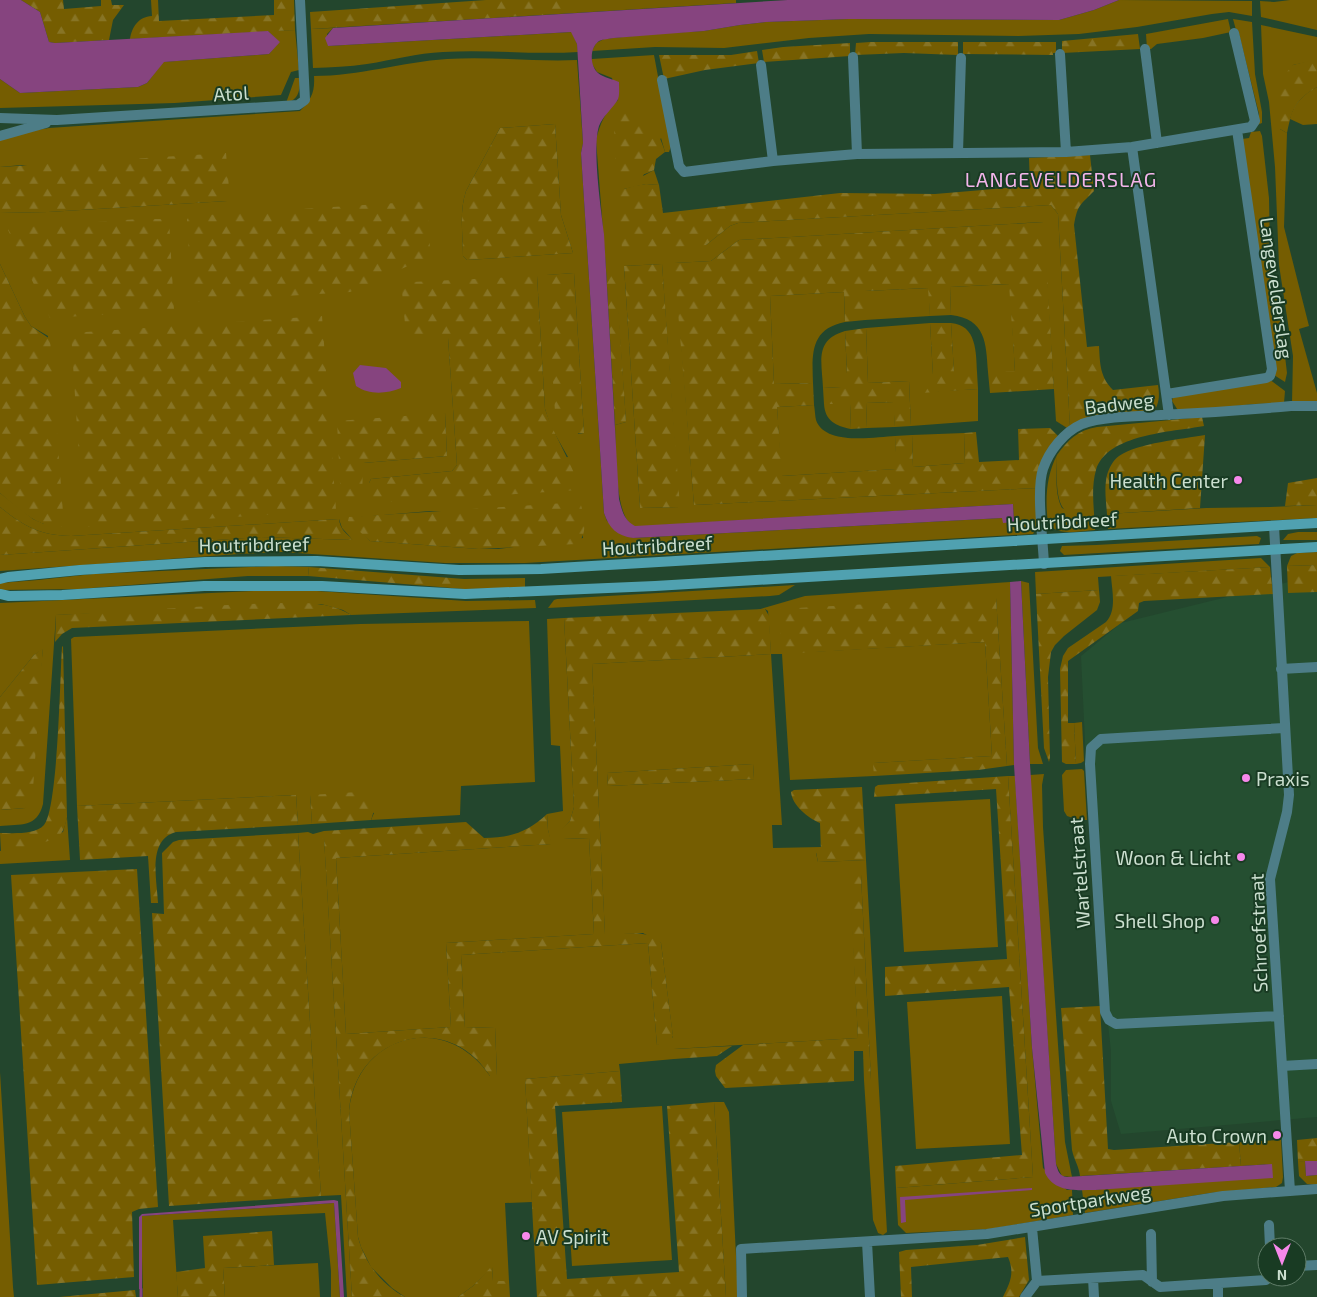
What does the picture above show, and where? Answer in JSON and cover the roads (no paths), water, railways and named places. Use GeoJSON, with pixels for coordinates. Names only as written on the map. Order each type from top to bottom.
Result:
{"type":"FeatureCollection","features":[{"type":"Feature","properties":{"kind":"main road","name":"Houtribdreef"},"geometry":{"type":"LineString","coordinates":[[3,577],[205,562],[317,560],[459,570],[540,569],[1317,523]]}},
{"type":"Feature","properties":{"kind":"main road"},"geometry":{"type":"LineString","coordinates":[[3,596],[85,594],[204,586],[322,586],[465,594],[665,586],[1317,547]]}},
{"type":"Feature","properties":{"kind":"street","name":"Atol"},"geometry":{"type":"LineString","coordinates":[[0,118],[57,120],[298,105],[304,100],[300,0]]}},
{"type":"Feature","properties":{"kind":"street"},"geometry":{"type":"LineString","coordinates":[[662,80],[679,166],[684,172],[773,161],[857,154],[1066,152],[1132,147],[1252,128],[1255,121],[1234,32]]}},
{"type":"Feature","properties":{"kind":"street"},"geometry":{"type":"LineString","coordinates":[[1145,49],[1157,143]]}},
{"type":"Feature","properties":{"kind":"street"},"geometry":{"type":"LineString","coordinates":[[1060,54],[1066,152]]}},
{"type":"Feature","properties":{"kind":"street"},"geometry":{"type":"LineString","coordinates":[[853,57],[857,154]]}},
{"type":"Feature","properties":{"kind":"street"},"geometry":{"type":"LineString","coordinates":[[958,152],[961,58]]}},
{"type":"Feature","properties":{"kind":"street"},"geometry":{"type":"LineString","coordinates":[[761,64],[773,161]]}},
{"type":"Feature","properties":{"kind":"street","name":"Atol"},"geometry":{"type":"LineString","coordinates":[[0,136],[57,120]]}},
{"type":"Feature","properties":{"kind":"street","name":"Langevelderslag"},"geometry":{"type":"LineString","coordinates":[[1166,394],[1266,378],[1270,376],[1272,370],[1237,130]]}},
{"type":"Feature","properties":{"kind":"street"},"geometry":{"type":"LineString","coordinates":[[1132,147],[1169,415]]}},
{"type":"Feature","properties":{"kind":"street","name":"Badweg"},"geometry":{"type":"LineString","coordinates":[[1044,564],[1040,486],[1043,469],[1053,448],[1067,434],[1080,425],[1126,417],[1290,406],[1317,406]]}},
{"type":"Feature","properties":{"kind":"street","name":"Schroefstraat"},"geometry":{"type":"LineString","coordinates":[[1274,526],[1289,795],[1287,812],[1270,879],[1290,1191]]}},
{"type":"Feature","properties":{"kind":"street"},"geometry":{"type":"LineString","coordinates":[[1281,669],[1317,667]]}},
{"type":"Feature","properties":{"kind":"street","name":"Wartelstraat"},"geometry":{"type":"LineString","coordinates":[[1279,1016],[1116,1024],[1108,1020],[1105,1012],[1090,764],[1091,748],[1101,739],[1284,728]]}},
{"type":"Feature","properties":{"kind":"street"},"geometry":{"type":"LineString","coordinates":[[1282,1066],[1317,1064]]}},
{"type":"Feature","properties":{"kind":"street","name":"Sportparkweg"},"geometry":{"type":"LineString","coordinates":[[742,1297],[741,1249],[987,1234],[1223,1196],[1317,1189]]}},
{"type":"Feature","properties":{"kind":"street"},"geometry":{"type":"LineString","coordinates":[[1269,1225],[1270,1237]]}},
{"type":"Feature","properties":{"kind":"street"},"geometry":{"type":"LineString","coordinates":[[1025,1297],[1036,1281],[1032,1228]]}},
{"type":"Feature","properties":{"kind":"street"},"geometry":{"type":"LineString","coordinates":[[1151,1234],[1152,1282]]}},
{"type":"Feature","properties":{"kind":"street"},"geometry":{"type":"LineString","coordinates":[[867,1242],[870,1297]]}},
{"type":"Feature","properties":{"kind":"street"},"geometry":{"type":"LineString","coordinates":[[1036,1281],[1143,1275],[1160,1287],[1257,1281]]}},
{"type":"Feature","properties":{"kind":"street"},"geometry":{"type":"LineString","coordinates":[[1093,1278],[1094,1297]]}},
{"type":"Feature","properties":{"kind":"street"},"geometry":{"type":"LineString","coordinates":[[1218,1284],[1218,1297]]}},
{"type":"Feature","properties":{"kind":"waterway"},"geometry":{"type":"LineString","coordinates":[[141,1289],[141,1297]]}},
{"type":"Feature","properties":{"kind":"place","name":"Health Center"},"geometry":{"type":"Point","coordinates":[1238,480]}},
{"type":"Feature","properties":{"kind":"place","name":"Praxis"},"geometry":{"type":"Point","coordinates":[1246,778]}},
{"type":"Feature","properties":{"kind":"place","name":"Woon & Licht"},"geometry":{"type":"Point","coordinates":[1241,857]}},
{"type":"Feature","properties":{"kind":"place","name":"Shell Shop"},"geometry":{"type":"Point","coordinates":[1215,920]}},
{"type":"Feature","properties":{"kind":"place","name":"Auto Crown"},"geometry":{"type":"Point","coordinates":[1277,1135]}},
{"type":"Feature","properties":{"kind":"place","name":"AV Spirit"},"geometry":{"type":"Point","coordinates":[526,1236]}},
{"type":"Feature","properties":{"kind":"district","name":"LANGEVELDERSLAG"},"geometry":{"type":"Point","coordinates":[1061,179]}}]}
